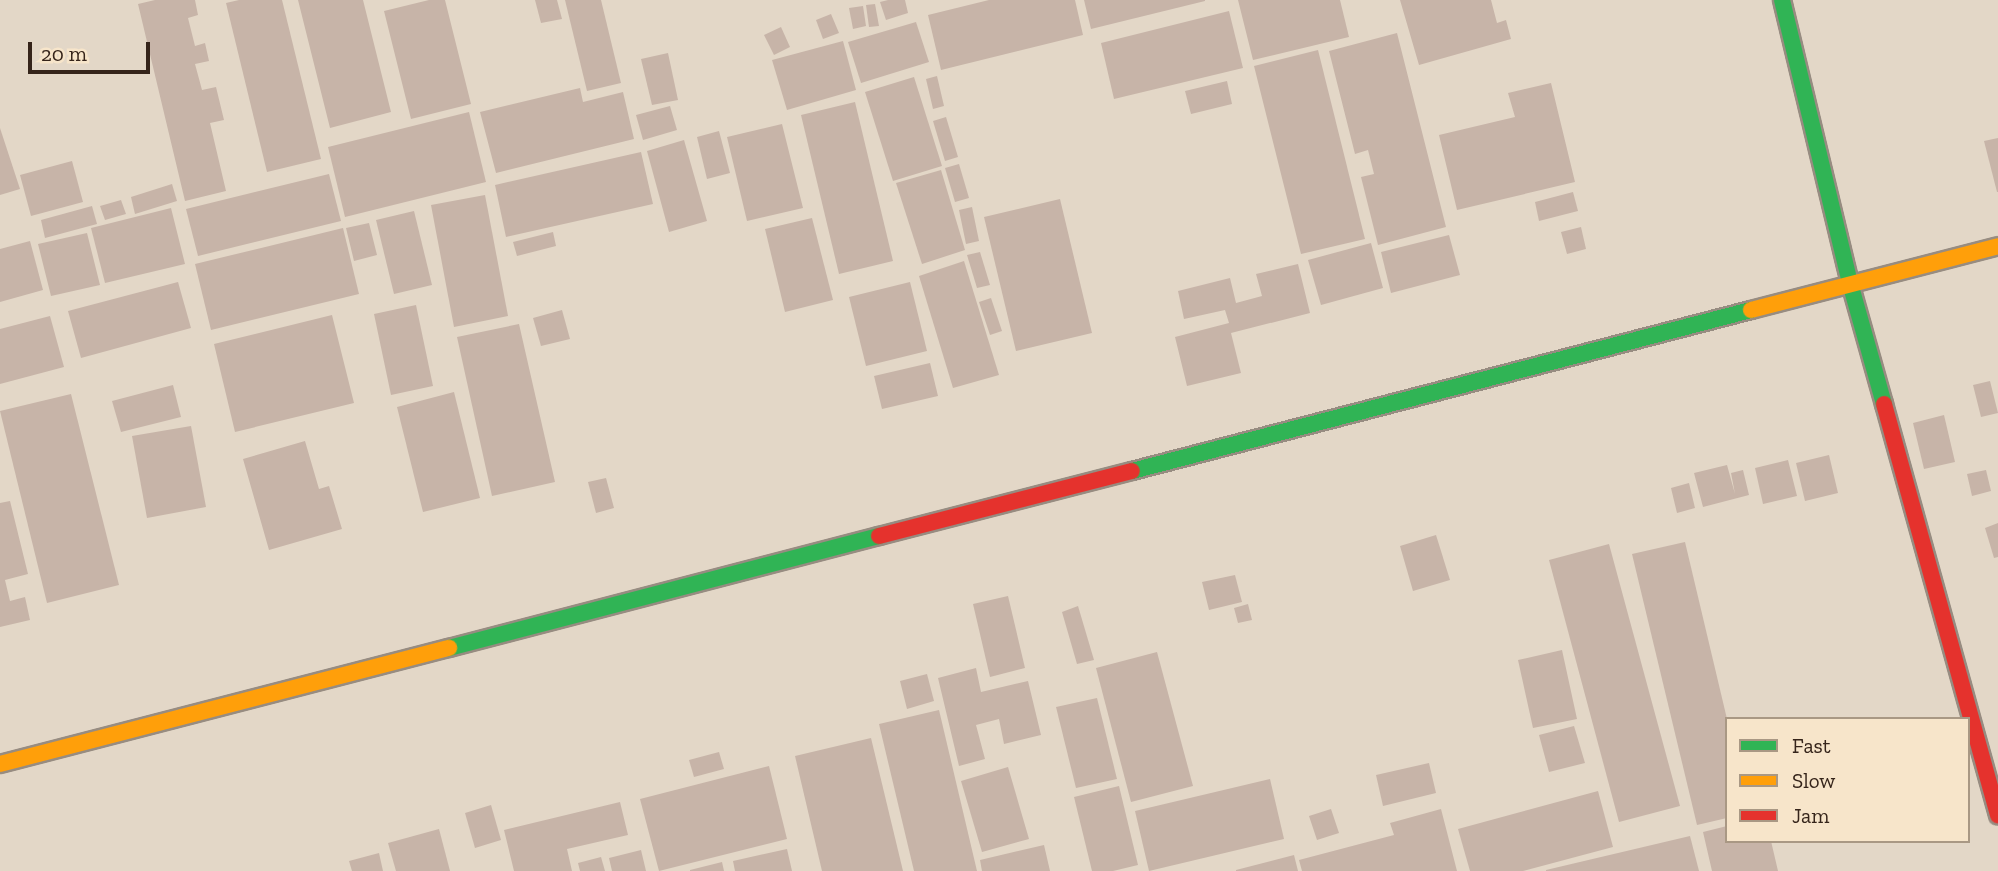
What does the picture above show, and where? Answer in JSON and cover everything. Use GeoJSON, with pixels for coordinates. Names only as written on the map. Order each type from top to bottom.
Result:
{"type":"FeatureCollection","features":[{"type":"Feature","properties":{"kind":"street"},"geometry":{"type":"LineString","coordinates":[[1782,0],[1850,284],[1998,815]]}},
{"type":"Feature","properties":{"kind":"street"},"geometry":{"type":"LineString","coordinates":[[0,764],[1998,246]]}},
{"type":"Feature","properties":{"kind":"building"},"geometry":{"type":"Polygon","coordinates":[[[155,0],[195,0],[198,15],[188,18],[195,46],[205,43],[209,61],[195,64],[202,90],[216,87],[224,120],[210,123],[226,191],[185,201],[138,4],[155,0]]]}},
{"type":"Feature","properties":{"kind":"building"},"geometry":{"type":"Polygon","coordinates":[[[239,0],[282,0],[321,159],[267,172],[226,3],[239,0]]]}},
{"type":"Feature","properties":{"kind":"building"},"geometry":{"type":"Polygon","coordinates":[[[298,0],[363,0],[391,112],[330,128],[298,0]]]}},
{"type":"Feature","properties":{"kind":"building"},"geometry":{"type":"Polygon","coordinates":[[[429,0],[445,0],[471,104],[411,119],[384,11],[429,0]]]}},
{"type":"Feature","properties":{"kind":"building"},"geometry":{"type":"Polygon","coordinates":[[[535,0],[557,0],[562,19],[541,23],[535,0]]]}},
{"type":"Feature","properties":{"kind":"building"},"geometry":{"type":"Polygon","coordinates":[[[565,0],[601,0],[621,83],[587,91],[565,0]]]}},
{"type":"Feature","properties":{"kind":"building"},"geometry":{"type":"Polygon","coordinates":[[[905,0],[908,13],[886,20],[880,2],[905,0]]]}},
{"type":"Feature","properties":{"kind":"building"},"geometry":{"type":"Polygon","coordinates":[[[989,0],[1075,0],[1083,35],[941,70],[928,15],[989,0]]]}},
{"type":"Feature","properties":{"kind":"building"},"geometry":{"type":"Polygon","coordinates":[[[1084,0],[1205,0],[1205,1],[1091,29],[1084,0]]]}},
{"type":"Feature","properties":{"kind":"building"},"geometry":{"type":"Polygon","coordinates":[[[1238,0],[1340,0],[1349,37],[1253,60],[1238,0]]]}},
{"type":"Feature","properties":{"kind":"building"},"geometry":{"type":"Polygon","coordinates":[[[1400,0],[1491,0],[1497,23],[1506,20],[1511,39],[1419,65],[1400,0]]]}},
{"type":"Feature","properties":{"kind":"building"},"geometry":{"type":"Polygon","coordinates":[[[875,4],[879,26],[869,27],[866,5],[875,4]]]}},
{"type":"Feature","properties":{"kind":"building"},"geometry":{"type":"Polygon","coordinates":[[[863,6],[866,26],[853,29],[849,8],[863,6]]]}},
{"type":"Feature","properties":{"kind":"building"},"geometry":{"type":"Polygon","coordinates":[[[1229,11],[1243,68],[1114,99],[1101,43],[1229,11]]]}},
{"type":"Feature","properties":{"kind":"building"},"geometry":{"type":"Polygon","coordinates":[[[831,14],[839,33],[823,39],[816,20],[831,14]]]}},
{"type":"Feature","properties":{"kind":"building"},"geometry":{"type":"Polygon","coordinates":[[[916,22],[929,62],[861,83],[848,42],[916,22]]]}},
{"type":"Feature","properties":{"kind":"building"},"geometry":{"type":"Polygon","coordinates":[[[781,27],[790,47],[774,55],[764,35],[781,27]]]}},
{"type":"Feature","properties":{"kind":"building"},"geometry":{"type":"Polygon","coordinates":[[[1397,33],[1446,227],[1378,245],[1361,177],[1374,174],[1368,150],[1355,154],[1329,51],[1397,33]]]}},
{"type":"Feature","properties":{"kind":"building"},"geometry":{"type":"Polygon","coordinates":[[[843,41],[856,90],[787,110],[772,60],[843,41]]]}},
{"type":"Feature","properties":{"kind":"building"},"geometry":{"type":"Polygon","coordinates":[[[1318,50],[1365,239],[1301,254],[1254,66],[1318,50]]]}},
{"type":"Feature","properties":{"kind":"building"},"geometry":{"type":"Polygon","coordinates":[[[668,53],[678,100],[652,105],[641,59],[668,53]]]}},
{"type":"Feature","properties":{"kind":"building"},"geometry":{"type":"Polygon","coordinates":[[[937,76],[944,106],[933,109],[926,79],[937,76]]]}},
{"type":"Feature","properties":{"kind":"building"},"geometry":{"type":"Polygon","coordinates":[[[914,77],[942,166],[893,181],[865,92],[914,77]]]}},
{"type":"Feature","properties":{"kind":"building"},"geometry":{"type":"Polygon","coordinates":[[[1227,81],[1232,104],[1191,114],[1185,91],[1227,81]]]}},
{"type":"Feature","properties":{"kind":"building"},"geometry":{"type":"Polygon","coordinates":[[[1551,83],[1575,182],[1457,210],[1439,135],[1515,117],[1508,93],[1551,83]]]}},
{"type":"Feature","properties":{"kind":"building"},"geometry":{"type":"Polygon","coordinates":[[[580,88],[583,102],[623,92],[634,139],[496,173],[480,112],[580,88]]]}},
{"type":"Feature","properties":{"kind":"building"},"geometry":{"type":"Polygon","coordinates":[[[855,102],[893,261],[839,274],[801,115],[855,102]]]}},
{"type":"Feature","properties":{"kind":"building"},"geometry":{"type":"Polygon","coordinates":[[[670,106],[677,130],[643,140],[636,115],[670,106]]]}},
{"type":"Feature","properties":{"kind":"building"},"geometry":{"type":"Polygon","coordinates":[[[469,112],[486,182],[345,217],[328,147],[469,112]]]}},
{"type":"Feature","properties":{"kind":"building"},"geometry":{"type":"Polygon","coordinates":[[[946,117],[958,157],[945,161],[933,121],[946,117]]]}},
{"type":"Feature","properties":{"kind":"building"},"geometry":{"type":"Polygon","coordinates":[[[782,124],[803,208],[747,221],[727,137],[782,124]]]}},
{"type":"Feature","properties":{"kind":"building"},"geometry":{"type":"Polygon","coordinates":[[[0,128],[20,189],[0,195],[0,128]]]}},
{"type":"Feature","properties":{"kind":"building"},"geometry":{"type":"Polygon","coordinates":[[[719,131],[730,173],[707,179],[697,137],[719,131]]]}},
{"type":"Feature","properties":{"kind":"building"},"geometry":{"type":"Polygon","coordinates":[[[1998,138],[1998,192],[1997,192],[1984,141],[1998,138]]]}},
{"type":"Feature","properties":{"kind":"building"},"geometry":{"type":"Polygon","coordinates":[[[684,140],[707,221],[669,232],[647,151],[684,140]]]}},
{"type":"Feature","properties":{"kind":"building"},"geometry":{"type":"Polygon","coordinates":[[[641,152],[653,204],[506,237],[495,185],[641,152]]]}},
{"type":"Feature","properties":{"kind":"building"},"geometry":{"type":"Polygon","coordinates":[[[72,161],[83,202],[31,216],[20,175],[72,161]]]}},
{"type":"Feature","properties":{"kind":"building"},"geometry":{"type":"Polygon","coordinates":[[[959,164],[969,198],[955,202],[945,168],[959,164]]]}},
{"type":"Feature","properties":{"kind":"building"},"geometry":{"type":"Polygon","coordinates":[[[941,170],[965,250],[922,264],[896,183],[941,170]]]}},
{"type":"Feature","properties":{"kind":"building"},"geometry":{"type":"Polygon","coordinates":[[[329,174],[341,221],[198,256],[186,209],[329,174]]]}},
{"type":"Feature","properties":{"kind":"building"},"geometry":{"type":"Polygon","coordinates":[[[172,184],[177,201],[135,214],[131,197],[172,184]]]}},
{"type":"Feature","properties":{"kind":"building"},"geometry":{"type":"Polygon","coordinates":[[[1573,192],[1578,211],[1539,221],[1535,202],[1573,192]]]}},
{"type":"Feature","properties":{"kind":"building"},"geometry":{"type":"Polygon","coordinates":[[[485,195],[508,316],[454,327],[431,205],[485,195]]]}},
{"type":"Feature","properties":{"kind":"building"},"geometry":{"type":"Polygon","coordinates":[[[1060,199],[1092,333],[1016,351],[984,217],[1060,199]]]}},
{"type":"Feature","properties":{"kind":"building"},"geometry":{"type":"Polygon","coordinates":[[[121,200],[126,214],[105,220],[100,206],[121,200]]]}},
{"type":"Feature","properties":{"kind":"building"},"geometry":{"type":"Polygon","coordinates":[[[92,206],[97,224],[45,238],[41,220],[92,206]]]}},
{"type":"Feature","properties":{"kind":"building"},"geometry":{"type":"Polygon","coordinates":[[[972,207],[979,241],[966,244],[959,210],[972,207]]]}},
{"type":"Feature","properties":{"kind":"building"},"geometry":{"type":"Polygon","coordinates":[[[171,208],[185,264],[105,283],[91,228],[171,208]]]}},
{"type":"Feature","properties":{"kind":"building"},"geometry":{"type":"Polygon","coordinates":[[[414,211],[432,285],[394,294],[376,220],[414,211]]]}},
{"type":"Feature","properties":{"kind":"building"},"geometry":{"type":"Polygon","coordinates":[[[812,218],[833,300],[785,312],[765,229],[812,218]]]}},
{"type":"Feature","properties":{"kind":"building"},"geometry":{"type":"Polygon","coordinates":[[[369,223],[377,255],[354,261],[346,228],[369,223]]]}},
{"type":"Feature","properties":{"kind":"building"},"geometry":{"type":"Polygon","coordinates":[[[1581,227],[1586,249],[1567,254],[1561,232],[1581,227]]]}},
{"type":"Feature","properties":{"kind":"building"},"geometry":{"type":"Polygon","coordinates":[[[343,228],[359,294],[211,330],[195,264],[343,228]]]}},
{"type":"Feature","properties":{"kind":"building"},"geometry":{"type":"Polygon","coordinates":[[[553,232],[556,246],[517,256],[513,242],[553,232]]]}},
{"type":"Feature","properties":{"kind":"building"},"geometry":{"type":"Polygon","coordinates":[[[87,233],[100,285],[51,296],[38,244],[87,233]]]}},
{"type":"Feature","properties":{"kind":"building"},"geometry":{"type":"Polygon","coordinates":[[[1449,235],[1460,275],[1391,293],[1381,252],[1449,235]]]}},
{"type":"Feature","properties":{"kind":"building"},"geometry":{"type":"Polygon","coordinates":[[[30,241],[43,290],[0,302],[0,249],[30,241]]]}},
{"type":"Feature","properties":{"kind":"building"},"geometry":{"type":"Polygon","coordinates":[[[1371,243],[1383,288],[1321,305],[1308,260],[1371,243]]]}},
{"type":"Feature","properties":{"kind":"building"},"geometry":{"type":"Polygon","coordinates":[[[980,252],[990,285],[977,288],[967,255],[980,252]]]}},
{"type":"Feature","properties":{"kind":"building"},"geometry":{"type":"Polygon","coordinates":[[[964,261],[999,375],[953,388],[919,276],[964,261]]]}},
{"type":"Feature","properties":{"kind":"building"},"geometry":{"type":"Polygon","coordinates":[[[1298,264],[1310,313],[1231,333],[1241,373],[1187,386],[1175,337],[1229,323],[1225,310],[1184,319],[1178,291],[1230,278],[1236,303],[1262,296],[1256,274],[1298,264]]]}},
{"type":"Feature","properties":{"kind":"building"},"geometry":{"type":"Polygon","coordinates":[[[178,282],[191,328],[81,358],[68,311],[178,282]]]}},
{"type":"Feature","properties":{"kind":"building"},"geometry":{"type":"Polygon","coordinates":[[[910,282],[927,351],[866,366],[849,297],[910,282]]]}},
{"type":"Feature","properties":{"kind":"building"},"geometry":{"type":"Polygon","coordinates":[[[991,298],[1002,331],[990,335],[979,302],[991,298]]]}},
{"type":"Feature","properties":{"kind":"building"},"geometry":{"type":"Polygon","coordinates":[[[416,305],[433,386],[391,395],[374,314],[416,305]]]}},
{"type":"Feature","properties":{"kind":"building"},"geometry":{"type":"Polygon","coordinates":[[[562,310],[570,339],[541,346],[533,318],[562,310]]]}},
{"type":"Feature","properties":{"kind":"building"},"geometry":{"type":"Polygon","coordinates":[[[332,315],[354,403],[235,432],[214,344],[332,315]]]}},
{"type":"Feature","properties":{"kind":"building"},"geometry":{"type":"Polygon","coordinates":[[[50,316],[64,367],[0,384],[0,329],[50,316]]]}},
{"type":"Feature","properties":{"kind":"building"},"geometry":{"type":"Polygon","coordinates":[[[519,324],[555,482],[492,496],[457,337],[519,324]]]}},
{"type":"Feature","properties":{"kind":"building"},"geometry":{"type":"Polygon","coordinates":[[[930,363],[938,396],[882,409],[874,376],[930,363]]]}},
{"type":"Feature","properties":{"kind":"building"},"geometry":{"type":"Polygon","coordinates":[[[1990,381],[1998,413],[1981,417],[1973,385],[1990,381]]]}},
{"type":"Feature","properties":{"kind":"building"},"geometry":{"type":"Polygon","coordinates":[[[173,385],[181,417],[121,432],[112,401],[173,385]]]}},
{"type":"Feature","properties":{"kind":"building"},"geometry":{"type":"Polygon","coordinates":[[[454,392],[480,498],[423,512],[397,407],[454,392]]]}},
{"type":"Feature","properties":{"kind":"building"},"geometry":{"type":"Polygon","coordinates":[[[71,394],[119,585],[47,603],[0,411],[71,394]]]}},
{"type":"Feature","properties":{"kind":"building"},"geometry":{"type":"Polygon","coordinates":[[[1944,415],[1955,462],[1924,469],[1913,423],[1944,415]]]}},
{"type":"Feature","properties":{"kind":"building"},"geometry":{"type":"Polygon","coordinates":[[[191,426],[206,507],[147,518],[132,436],[191,426]]]}},
{"type":"Feature","properties":{"kind":"building"},"geometry":{"type":"Polygon","coordinates":[[[305,441],[319,489],[329,486],[342,529],[269,550],[243,459],[305,441]]]}},
{"type":"Feature","properties":{"kind":"building"},"geometry":{"type":"Polygon","coordinates":[[[1829,455],[1838,493],[1805,501],[1796,463],[1829,455]]]}},
{"type":"Feature","properties":{"kind":"building"},"geometry":{"type":"Polygon","coordinates":[[[1788,460],[1797,496],[1763,504],[1755,468],[1788,460]]]}},
{"type":"Feature","properties":{"kind":"building"},"geometry":{"type":"Polygon","coordinates":[[[1727,465],[1735,494],[1731,473],[1743,470],[1749,495],[1703,507],[1694,473],[1727,465]]]}},
{"type":"Feature","properties":{"kind":"building"},"geometry":{"type":"Polygon","coordinates":[[[1986,470],[1991,491],[1972,496],[1967,474],[1986,470]]]}},
{"type":"Feature","properties":{"kind":"building"},"geometry":{"type":"Polygon","coordinates":[[[606,478],[614,508],[596,513],[588,482],[606,478]]]}},
{"type":"Feature","properties":{"kind":"building"},"geometry":{"type":"Polygon","coordinates":[[[1689,483],[1695,508],[1677,513],[1671,488],[1689,483]]]}},
{"type":"Feature","properties":{"kind":"building"},"geometry":{"type":"Polygon","coordinates":[[[10,501],[28,574],[5,580],[10,601],[25,597],[30,620],[0,627],[0,503],[10,501]]]}},
{"type":"Feature","properties":{"kind":"building"},"geometry":{"type":"Polygon","coordinates":[[[1998,523],[1998,557],[1994,558],[1985,528],[1998,523]]]}},
{"type":"Feature","properties":{"kind":"building"},"geometry":{"type":"Polygon","coordinates":[[[1436,535],[1450,580],[1413,591],[1400,546],[1436,535]]]}},
{"type":"Feature","properties":{"kind":"building"},"geometry":{"type":"Polygon","coordinates":[[[1685,542],[1727,717],[1725,818],[1697,825],[1632,554],[1685,542]]]}},
{"type":"Feature","properties":{"kind":"building"},"geometry":{"type":"Polygon","coordinates":[[[1609,544],[1680,806],[1619,822],[1549,560],[1609,544]]]}},
{"type":"Feature","properties":{"kind":"building"},"geometry":{"type":"Polygon","coordinates":[[[1235,575],[1242,602],[1209,610],[1202,582],[1235,575]]]}},
{"type":"Feature","properties":{"kind":"building"},"geometry":{"type":"Polygon","coordinates":[[[1008,596],[1025,668],[990,677],[973,604],[1008,596]]]}},
{"type":"Feature","properties":{"kind":"building"},"geometry":{"type":"Polygon","coordinates":[[[1248,604],[1252,620],[1238,623],[1234,608],[1248,604]]]}},
{"type":"Feature","properties":{"kind":"building"},"geometry":{"type":"Polygon","coordinates":[[[1078,606],[1094,660],[1077,664],[1062,612],[1078,606]]]}},
{"type":"Feature","properties":{"kind":"building"},"geometry":{"type":"Polygon","coordinates":[[[1562,650],[1577,719],[1533,728],[1518,660],[1562,650]]]}},
{"type":"Feature","properties":{"kind":"building"},"geometry":{"type":"Polygon","coordinates":[[[1157,652],[1193,786],[1131,802],[1096,668],[1157,652]]]}},
{"type":"Feature","properties":{"kind":"building"},"geometry":{"type":"Polygon","coordinates":[[[976,668],[981,692],[1028,681],[1041,735],[1004,744],[999,719],[976,725],[985,759],[959,766],[938,678],[976,668]]]}},
{"type":"Feature","properties":{"kind":"building"},"geometry":{"type":"Polygon","coordinates":[[[927,674],[934,701],[907,709],[900,681],[927,674]]]}},
{"type":"Feature","properties":{"kind":"building"},"geometry":{"type":"Polygon","coordinates":[[[1097,698],[1117,779],[1076,788],[1056,707],[1097,698]]]}},
{"type":"Feature","properties":{"kind":"building"},"geometry":{"type":"Polygon","coordinates":[[[939,710],[977,871],[914,871],[879,724],[939,710]]]}},
{"type":"Feature","properties":{"kind":"building"},"geometry":{"type":"Polygon","coordinates":[[[1574,726],[1585,763],[1549,772],[1539,735],[1574,726]]]}},
{"type":"Feature","properties":{"kind":"building"},"geometry":{"type":"Polygon","coordinates":[[[871,738],[903,871],[822,871],[795,756],[871,738]]]}},
{"type":"Feature","properties":{"kind":"building"},"geometry":{"type":"Polygon","coordinates":[[[719,752],[724,769],[694,777],[689,760],[719,752]]]}},
{"type":"Feature","properties":{"kind":"building"},"geometry":{"type":"Polygon","coordinates":[[[1429,763],[1436,793],[1383,806],[1376,775],[1429,763]]]}},
{"type":"Feature","properties":{"kind":"building"},"geometry":{"type":"Polygon","coordinates":[[[769,766],[787,839],[659,871],[640,799],[769,766]]]}},
{"type":"Feature","properties":{"kind":"building"},"geometry":{"type":"Polygon","coordinates":[[[1008,767],[1029,839],[982,852],[961,781],[1008,767]]]}},
{"type":"Feature","properties":{"kind":"building"},"geometry":{"type":"Polygon","coordinates":[[[1270,779],[1284,839],[1149,871],[1135,811],[1270,779]]]}},
{"type":"Feature","properties":{"kind":"building"},"geometry":{"type":"Polygon","coordinates":[[[1119,786],[1138,865],[1113,871],[1092,871],[1074,797],[1119,786]]]}},
{"type":"Feature","properties":{"kind":"building"},"geometry":{"type":"Polygon","coordinates":[[[1598,791],[1613,847],[1523,871],[1470,871],[1458,829],[1598,791]]]}},
{"type":"Feature","properties":{"kind":"building"},"geometry":{"type":"Polygon","coordinates":[[[620,802],[628,835],[567,849],[572,871],[514,871],[504,830],[620,802]]]}},
{"type":"Feature","properties":{"kind":"building"},"geometry":{"type":"Polygon","coordinates":[[[491,805],[501,840],[475,848],[465,813],[491,805]]]}},
{"type":"Feature","properties":{"kind":"building"},"geometry":{"type":"Polygon","coordinates":[[[1331,809],[1339,833],[1317,840],[1309,816],[1331,809]]]}},
{"type":"Feature","properties":{"kind":"building"},"geometry":{"type":"Polygon","coordinates":[[[1441,809],[1457,871],[1302,871],[1299,860],[1394,835],[1390,823],[1441,809]]]}},
{"type":"Feature","properties":{"kind":"building"},"geometry":{"type":"Polygon","coordinates":[[[1725,826],[1725,843],[1771,843],[1778,871],[1712,871],[1703,832],[1725,826]]]}},
{"type":"Feature","properties":{"kind":"building"},"geometry":{"type":"Polygon","coordinates":[[[439,829],[450,871],[396,871],[388,843],[439,829]]]}},
{"type":"Feature","properties":{"kind":"building"},"geometry":{"type":"Polygon","coordinates":[[[1690,836],[1699,871],[1546,871],[1546,870],[1690,836]]]}},
{"type":"Feature","properties":{"kind":"building"},"geometry":{"type":"Polygon","coordinates":[[[1044,845],[1050,871],[982,871],[980,860],[1044,845]]]}},
{"type":"Feature","properties":{"kind":"building"},"geometry":{"type":"Polygon","coordinates":[[[787,849],[792,871],[735,871],[733,861],[787,849]]]}},
{"type":"Feature","properties":{"kind":"building"},"geometry":{"type":"Polygon","coordinates":[[[641,850],[646,871],[612,871],[609,858],[641,850]]]}},
{"type":"Feature","properties":{"kind":"building"},"geometry":{"type":"Polygon","coordinates":[[[379,853],[383,871],[352,871],[349,861],[379,853]]]}},
{"type":"Feature","properties":{"kind":"building"},"geometry":{"type":"Polygon","coordinates":[[[1294,855],[1298,871],[1236,871],[1236,870],[1294,855]]]}},
{"type":"Feature","properties":{"kind":"building"},"geometry":{"type":"Polygon","coordinates":[[[601,857],[605,871],[580,871],[578,863],[601,857]]]}},
{"type":"Feature","properties":{"kind":"building"},"geometry":{"type":"Polygon","coordinates":[[[722,862],[724,871],[690,871],[690,870],[722,862]]]}},
{"type":"Feature","properties":{"kind":"traffic: fast"},"geometry":{"type":"LineString","coordinates":[[1782,0],[1850,283],[1884,404]]}},
{"type":"Feature","properties":{"kind":"traffic: fast"},"geometry":{"type":"LineString","coordinates":[[1132,471],[1751,310]]}},
{"type":"Feature","properties":{"kind":"traffic: fast"},"geometry":{"type":"LineString","coordinates":[[449,648],[879,536]]}},
{"type":"Feature","properties":{"kind":"traffic: slow"},"geometry":{"type":"LineString","coordinates":[[1751,310],[1998,246]]}},
{"type":"Feature","properties":{"kind":"traffic: slow"},"geometry":{"type":"LineString","coordinates":[[0,764],[449,648]]}},
{"type":"Feature","properties":{"kind":"traffic: jam"},"geometry":{"type":"LineString","coordinates":[[1884,404],[1998,815]]}},
{"type":"Feature","properties":{"kind":"traffic: jam"},"geometry":{"type":"LineString","coordinates":[[879,536],[1132,471]]}}]}
